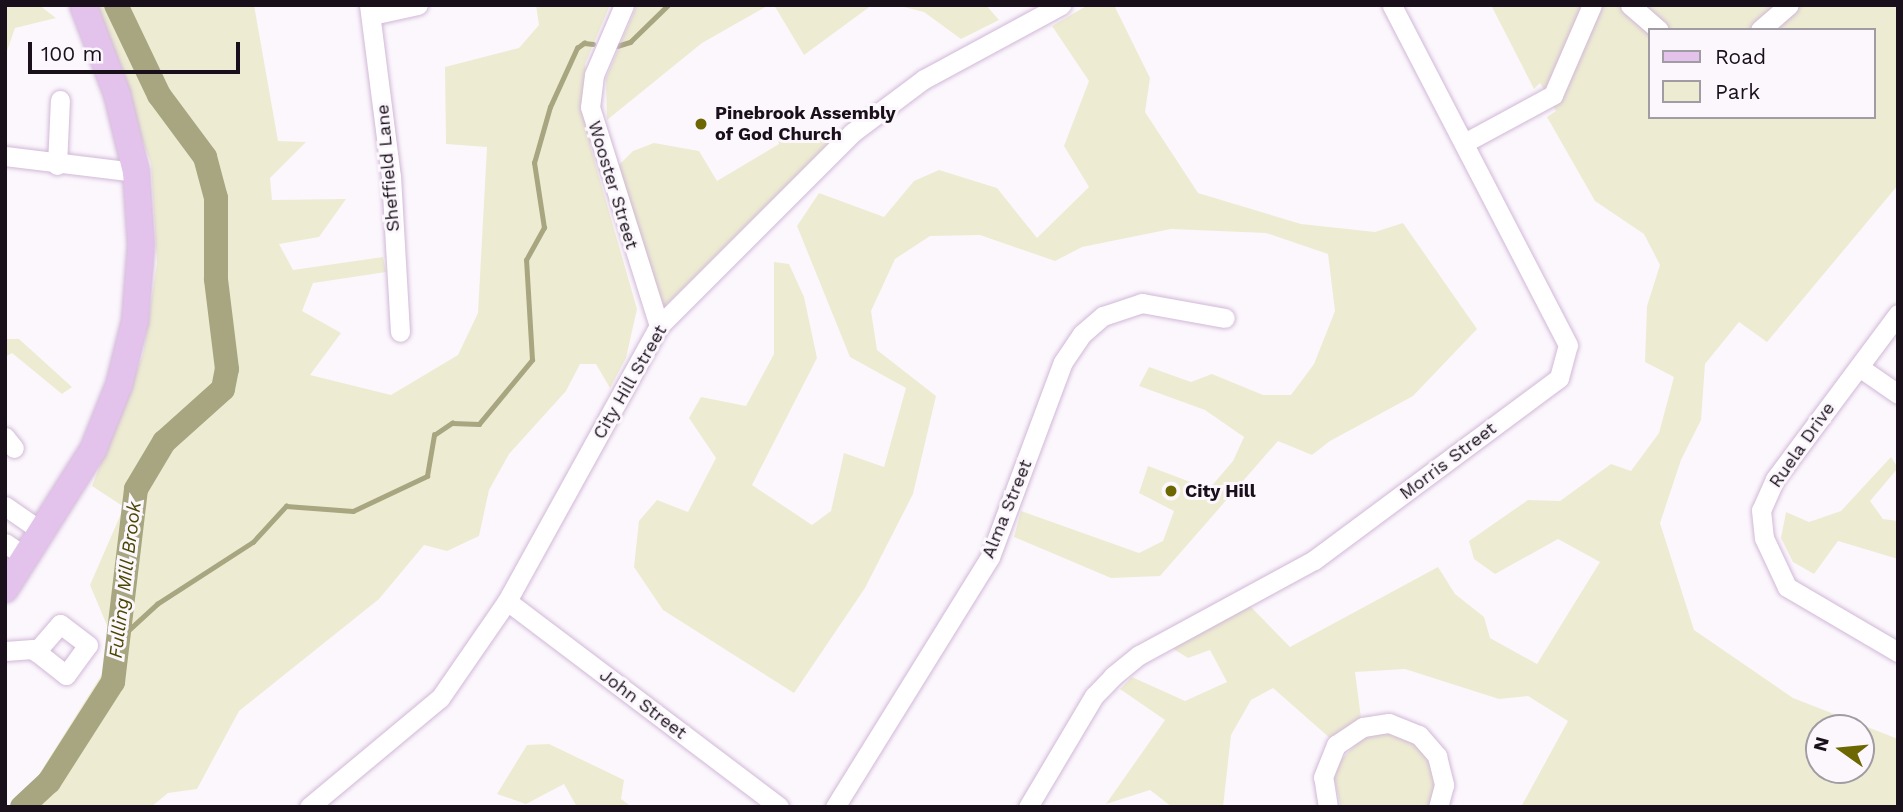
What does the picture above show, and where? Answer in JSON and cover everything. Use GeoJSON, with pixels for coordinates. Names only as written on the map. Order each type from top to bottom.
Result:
{"type":"FeatureCollection","features":[{"type":"Feature","properties":{"kind":"main road"},"geometry":{"type":"LineString","coordinates":[[5,589],[16,550],[44,533],[93,450],[129,351],[141,245],[136,172],[117,94],[83,5]]}},
{"type":"Feature","properties":{"kind":"street"},"geometry":{"type":"LineString","coordinates":[[370,10],[418,5]]}},
{"type":"Feature","properties":{"kind":"street","name":"Wooster Street"},"geometry":{"type":"LineString","coordinates":[[624,5],[597,65],[590,107],[659,326]]}},
{"type":"Feature","properties":{"kind":"street","name":"City Hill Street"},"geometry":{"type":"LineString","coordinates":[[309,807],[440,698],[507,601],[659,326],[852,133],[924,79],[1061,5]]}},
{"type":"Feature","properties":{"kind":"street","name":"Morris Street"},"geometry":{"type":"LineString","coordinates":[[1034,805],[1094,696],[1113,676],[1139,655],[1314,560],[1559,378],[1568,345],[1466,142],[1392,5]]}},
{"type":"Feature","properties":{"kind":"street"},"geometry":{"type":"LineString","coordinates":[[1466,142],[1553,95],[1591,5]]}},
{"type":"Feature","properties":{"kind":"street"},"geometry":{"type":"LineString","coordinates":[[1630,5],[1657,28]]}},
{"type":"Feature","properties":{"kind":"street"},"geometry":{"type":"LineString","coordinates":[[1762,28],[1789,5]]}},
{"type":"Feature","properties":{"kind":"street","name":"Sheffield Lane"},"geometry":{"type":"LineString","coordinates":[[370,10],[391,176],[400,332]]}},
{"type":"Feature","properties":{"kind":"street"},"geometry":{"type":"LineString","coordinates":[[57,165],[60,100]]}},
{"type":"Feature","properties":{"kind":"street"},"geometry":{"type":"LineString","coordinates":[[5,156],[57,165],[136,172]]}},
{"type":"Feature","properties":{"kind":"street","name":"Alma Street"},"geometry":{"type":"LineString","coordinates":[[835,807],[990,557],[1063,362],[1082,334],[1102,316],[1142,303],[1225,318]]}},
{"type":"Feature","properties":{"kind":"street","name":"Ruela Drive"},"geometry":{"type":"LineString","coordinates":[[1898,314],[1774,479],[1761,510],[1764,538],[1787,587],[1898,652]]}},
{"type":"Feature","properties":{"kind":"street"},"geometry":{"type":"LineString","coordinates":[[1859,367],[1898,394]]}},
{"type":"Feature","properties":{"kind":"street"},"geometry":{"type":"LineString","coordinates":[[5,506],[44,533]]}},
{"type":"Feature","properties":{"kind":"street","name":"John Street"},"geometry":{"type":"LineString","coordinates":[[507,601],[779,807]]}},
{"type":"Feature","properties":{"kind":"street"},"geometry":{"type":"LineString","coordinates":[[5,651],[21,647],[36,652]]}},
{"type":"Feature","properties":{"kind":"street"},"geometry":{"type":"LineString","coordinates":[[1328,807],[1324,777],[1336,746],[1363,727],[1389,723],[1419,735],[1437,756],[1444,785],[1438,807]]}},
{"type":"Feature","properties":{"kind":"green space"},"geometry":{"type":"Polygon","coordinates":[[[5,5],[39,5],[56,18],[15,28],[6,54],[5,5]]]}},
{"type":"Feature","properties":{"kind":"green space"},"geometry":{"type":"Polygon","coordinates":[[[90,5],[254,5],[278,141],[306,142],[270,178],[272,200],[346,199],[319,237],[279,244],[293,270],[383,257],[386,272],[313,283],[302,311],[341,333],[310,375],[391,395],[458,355],[478,313],[487,147],[446,144],[445,67],[519,48],[539,25],[536,5],[610,5],[585,64],[590,145],[637,309],[626,358],[610,388],[596,364],[580,364],[566,391],[509,454],[489,490],[479,536],[447,551],[424,545],[379,599],[239,711],[197,789],[168,793],[151,807],[10,807],[28,792],[102,674],[111,635],[90,585],[124,507],[92,486],[143,354],[157,263],[151,163],[90,5]]]}},
{"type":"Feature","properties":{"kind":"green space"},"geometry":{"type":"Polygon","coordinates":[[[637,5],[769,5],[702,43],[607,120],[606,78],[637,5]]]}},
{"type":"Feature","properties":{"kind":"green space"},"geometry":{"type":"Polygon","coordinates":[[[774,5],[872,5],[804,55],[774,5]]]}},
{"type":"Feature","properties":{"kind":"green space"},"geometry":{"type":"Polygon","coordinates":[[[896,5],[986,5],[999,20],[961,39],[924,12],[896,5]]]}},
{"type":"Feature","properties":{"kind":"green space"},"geometry":{"type":"Polygon","coordinates":[[[1088,5],[1114,5],[1150,78],[1145,112],[1198,193],[1301,224],[1375,232],[1403,223],[1477,329],[1413,396],[1330,441],[1312,455],[1278,441],[1160,576],[1111,578],[1014,537],[1021,511],[1139,553],[1163,541],[1174,511],[1139,493],[1148,466],[1209,489],[1233,461],[1244,437],[1205,410],[1139,386],[1149,367],[1191,382],[1212,374],[1263,395],[1291,395],[1314,364],[1335,311],[1328,254],[1266,233],[1171,229],[1082,247],[1055,261],[980,235],[930,236],[895,259],[871,311],[877,350],[936,396],[913,494],[865,588],[794,693],[663,610],[634,567],[639,521],[657,500],[688,512],[716,458],[689,418],[701,397],[746,406],[774,354],[774,262],[789,264],[804,297],[817,358],[752,485],[812,525],[831,511],[844,453],[884,467],[906,388],[850,357],[797,226],[819,193],[884,217],[914,181],[939,170],[997,188],[1037,238],[1089,187],[1064,146],[1089,81],[1052,26],[1088,5]]]}},
{"type":"Feature","properties":{"kind":"green space"},"geometry":{"type":"Polygon","coordinates":[[[1491,5],[1898,5],[1898,185],[1767,342],[1739,322],[1705,364],[1701,420],[1681,460],[1660,523],[1694,630],[1793,698],[1834,714],[1805,714],[1805,784],[1875,784],[1875,730],[1898,739],[1898,807],[1521,807],[1568,721],[1528,696],[1499,699],[1405,669],[1355,672],[1361,718],[1331,739],[1273,688],[1251,700],[1231,735],[1223,807],[1172,807],[1150,790],[1106,804],[1165,720],[1120,689],[1132,677],[1185,701],[1227,682],[1210,650],[1188,658],[1172,648],[1250,606],[1290,647],[1438,567],[1455,594],[1484,617],[1490,638],[1537,664],[1600,562],[1558,539],[1495,574],[1474,559],[1469,541],[1528,500],[1560,501],[1611,464],[1631,471],[1659,433],[1674,377],[1645,362],[1647,306],[1660,265],[1644,234],[1595,201],[1547,117],[1556,111],[1540,83],[1534,89],[1491,5]]]}},
{"type":"Feature","properties":{"kind":"green space"},"geometry":{"type":"Polygon","coordinates":[[[835,128],[841,131],[663,308],[616,168],[633,151],[654,143],[699,151],[717,181],[779,144],[777,136],[835,128]]]}},
{"type":"Feature","properties":{"kind":"green space"},"geometry":{"type":"Polygon","coordinates":[[[5,339],[19,339],[72,387],[62,394],[12,353],[5,357],[5,339]]]}},
{"type":"Feature","properties":{"kind":"green space"},"geometry":{"type":"Polygon","coordinates":[[[1891,457],[1898,468],[1870,501],[1883,519],[1898,521],[1898,559],[1838,541],[1814,574],[1793,562],[1781,538],[1786,512],[1809,522],[1841,511],[1891,457]]]}},
{"type":"Feature","properties":{"kind":"green space"},"geometry":{"type":"Polygon","coordinates":[[[1380,732],[1397,734],[1424,750],[1436,780],[1430,807],[1341,807],[1334,779],[1339,762],[1363,737],[1380,732]]]}},
{"type":"Feature","properties":{"kind":"green space"},"geometry":{"type":"Polygon","coordinates":[[[549,744],[624,780],[621,799],[632,807],[577,807],[564,784],[526,804],[497,794],[527,745],[549,744]]]}},
{"type":"Feature","properties":{"kind":"waterway","name":"Fulling Mill Brook"},"geometry":{"type":"LineString","coordinates":[[22,807],[49,782],[113,682],[136,489],[164,442],[223,389],[227,369],[216,279],[216,198],[205,157],[159,95],[116,5]]}},
{"type":"Feature","properties":{"kind":"waterway"},"geometry":{"type":"LineString","coordinates":[[617,46],[630,42],[668,5]]}},
{"type":"Feature","properties":{"kind":"waterway"},"geometry":{"type":"LineString","coordinates":[[119,639],[157,604],[253,542],[286,506],[353,511],[427,476],[434,435],[452,423],[479,424],[532,360],[526,260],[544,228],[534,163],[550,107],[577,48],[584,43],[593,44]]}},
{"type":"Feature","properties":{"kind":"place","name":"Pinebrook Assembly of God Church"},"geometry":{"type":"Point","coordinates":[701,124]}},
{"type":"Feature","properties":{"kind":"place","name":"City Hill"},"geometry":{"type":"Point","coordinates":[1171,491]}}]}
